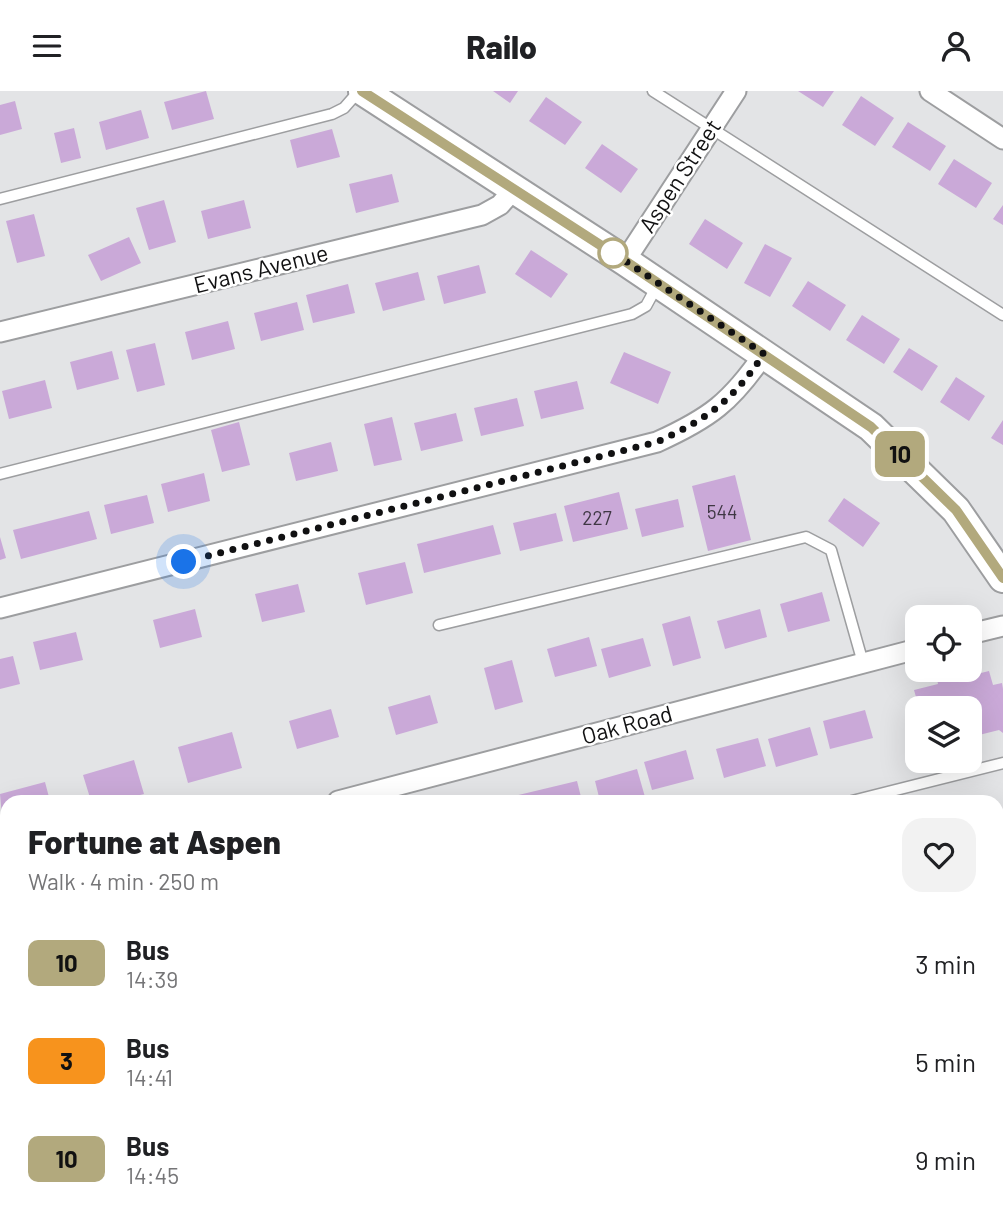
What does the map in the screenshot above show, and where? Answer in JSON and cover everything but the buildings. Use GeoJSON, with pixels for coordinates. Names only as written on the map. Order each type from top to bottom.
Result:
{"type":"FeatureCollection","features":[{"type":"Feature","properties":{"kind":"main road"},"geometry":{"type":"LineString","coordinates":[[361,91],[625,261],[871,427],[915,467],[956,510],[1003,578]]}},
{"type":"Feature","properties":{"kind":"street","name":"Aspen Street"},"geometry":{"type":"LineString","coordinates":[[625,261],[736,91]]}},
{"type":"Feature","properties":{"kind":"street"},"geometry":{"type":"LineString","coordinates":[[930,91],[1003,139]]}},
{"type":"Feature","properties":{"kind":"street","name":"Evans Avenue"},"geometry":{"type":"LineString","coordinates":[[0,332],[482,215],[500,205],[514,189]]}},
{"type":"Feature","properties":{"kind":"street"},"geometry":{"type":"LineString","coordinates":[[0,608],[657,442],[696,424],[739,390],[764,354]]}},
{"type":"Feature","properties":{"kind":"street"},"geometry":{"type":"LineString","coordinates":[[982,632],[1003,626]]}},
{"type":"Feature","properties":{"kind":"street","name":"Oak Road"},"geometry":{"type":"LineString","coordinates":[[361,795],[905,652]]}},
{"type":"Feature","properties":{"kind":"lane"},"geometry":{"type":"LineString","coordinates":[[0,199],[332,114],[344,108],[361,91]]}},
{"type":"Feature","properties":{"kind":"lane"},"geometry":{"type":"LineString","coordinates":[[653,91],[1003,316]]}},
{"type":"Feature","properties":{"kind":"lane"},"geometry":{"type":"LineString","coordinates":[[0,474],[632,314],[646,306],[658,283]]}},
{"type":"Feature","properties":{"kind":"lane"},"geometry":{"type":"LineString","coordinates":[[439,625],[806,537],[831,549],[863,663]]}},
{"type":"Feature","properties":{"kind":"lane"},"geometry":{"type":"LineString","coordinates":[[876,795],[1003,763]]}},
{"type":"Feature","properties":{"kind":"bus line","name":"10"},"geometry":{"type":"LineString","coordinates":[[362,91],[625,261],[871,427],[915,467],[956,510],[1003,578]]}},
{"type":"Feature","properties":{"kind":"route"},"geometry":{"type":"LineString","coordinates":[[184,562],[657,442],[696,424],[739,390],[764,354],[603,246],[613,253]]}}]}
